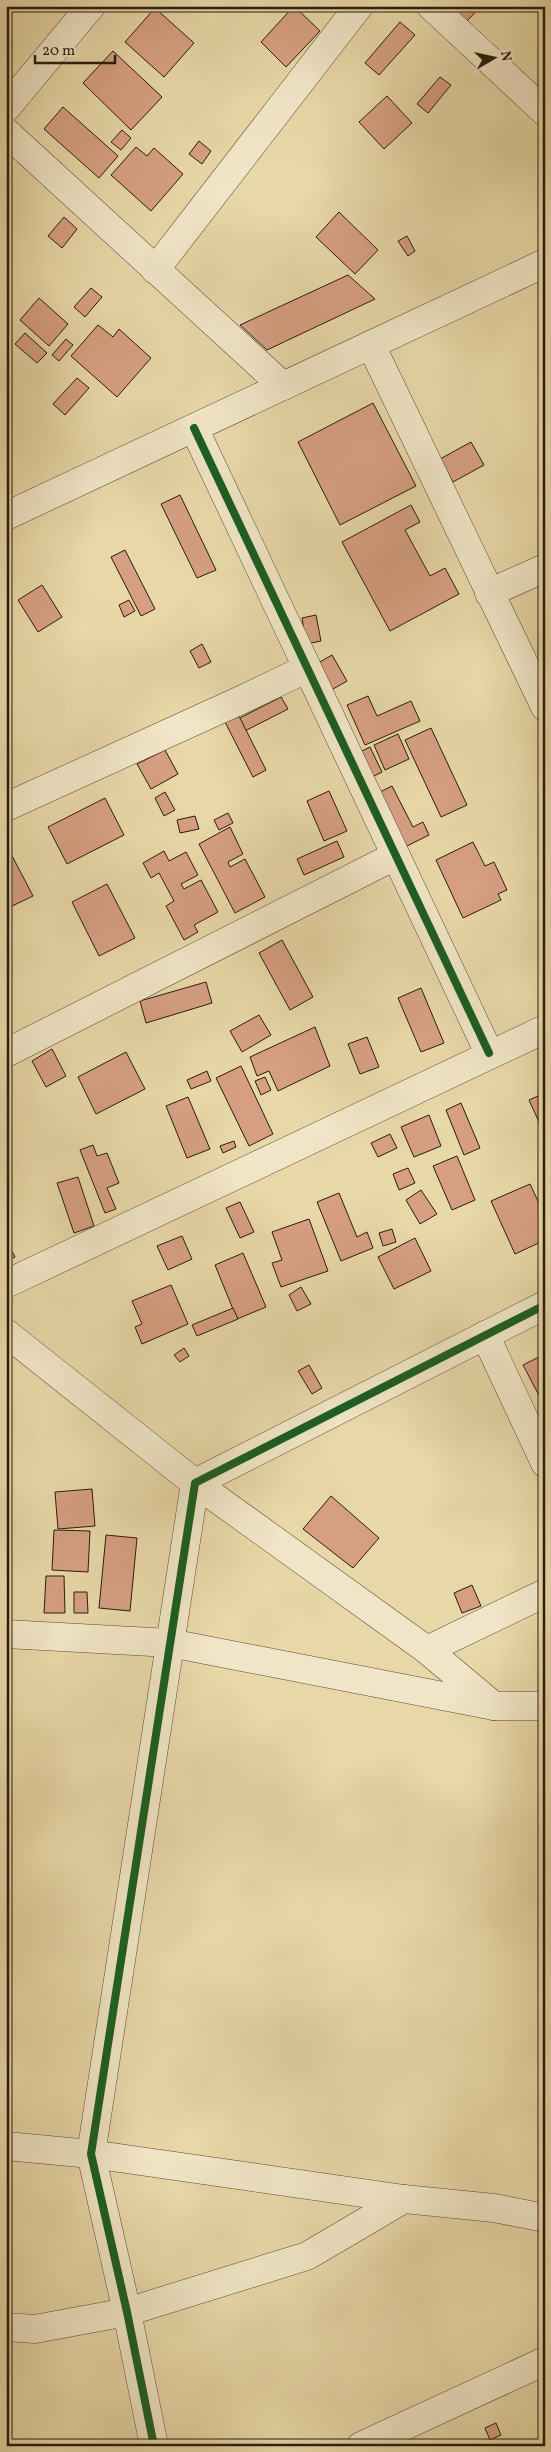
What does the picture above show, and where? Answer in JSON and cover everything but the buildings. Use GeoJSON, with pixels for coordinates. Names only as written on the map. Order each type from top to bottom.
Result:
{"type":"FeatureCollection","features":[{"type":"Feature","properties":{"kind":"street"},"geometry":{"type":"LineString","coordinates":[[6,108],[92,6]]}},
{"type":"Feature","properties":{"kind":"street"},"geometry":{"type":"LineString","coordinates":[[155,270],[359,6]]}},
{"type":"Feature","properties":{"kind":"street"},"geometry":{"type":"LineString","coordinates":[[431,6],[545,112]]}},
{"type":"Feature","properties":{"kind":"street"},"geometry":{"type":"LineString","coordinates":[[6,132],[283,386]]}},
{"type":"Feature","properties":{"kind":"street"},"geometry":{"type":"LineString","coordinates":[[6,516],[545,263]]}},
{"type":"Feature","properties":{"kind":"street"},"geometry":{"type":"LineString","coordinates":[[371,345],[545,707]]}},
{"type":"Feature","properties":{"kind":"street"},"geometry":{"type":"LineString","coordinates":[[194,428],[306,669],[489,1053]]}},
{"type":"Feature","properties":{"kind":"street"},"geometry":{"type":"LineString","coordinates":[[489,593],[545,568]]}},
{"type":"Feature","properties":{"kind":"street"},"geometry":{"type":"LineString","coordinates":[[6,807],[306,669]]}},
{"type":"Feature","properties":{"kind":"street"},"geometry":{"type":"LineString","coordinates":[[6,1054],[395,856]]}},
{"type":"Feature","properties":{"kind":"street"},"geometry":{"type":"LineString","coordinates":[[6,1284],[489,1053],[545,1029]]}},
{"type":"Feature","properties":{"kind":"street"},"geometry":{"type":"LineString","coordinates":[[194,1483],[545,1305]]}},
{"type":"Feature","properties":{"kind":"street"},"geometry":{"type":"LineString","coordinates":[[6,1333],[194,1483],[427,1650],[494,1706]]}},
{"type":"Feature","properties":{"kind":"street"},"geometry":{"type":"LineString","coordinates":[[485,1335],[545,1463]]}},
{"type":"Feature","properties":{"kind":"street"},"geometry":{"type":"LineString","coordinates":[[154,2446],[127,2312],[90,2154],[194,1483]]}},
{"type":"Feature","properties":{"kind":"street"},"geometry":{"type":"LineString","coordinates":[[427,1650],[545,1592]]}},
{"type":"Feature","properties":{"kind":"street"},"geometry":{"type":"LineString","coordinates":[[6,1634],[170,1644],[494,1706],[545,1706]]}},
{"type":"Feature","properties":{"kind":"street"},"geometry":{"type":"LineString","coordinates":[[6,2146],[90,2154],[404,2199],[494,2208],[545,2218]]}},
{"type":"Feature","properties":{"kind":"street"},"geometry":{"type":"LineString","coordinates":[[6,2327],[35,2329],[127,2312],[307,2256],[404,2199]]}},
{"type":"Feature","properties":{"kind":"street"},"geometry":{"type":"LineString","coordinates":[[361,2446],[545,2361]]}},
{"type":"Feature","properties":{"kind":"cycle path"},"geometry":{"type":"LineString","coordinates":[[194,428],[489,1053]]}},
{"type":"Feature","properties":{"kind":"cycle path"},"geometry":{"type":"LineString","coordinates":[[154,2446],[127,2312],[91,2154],[195,1483],[545,1305]]}}]}
